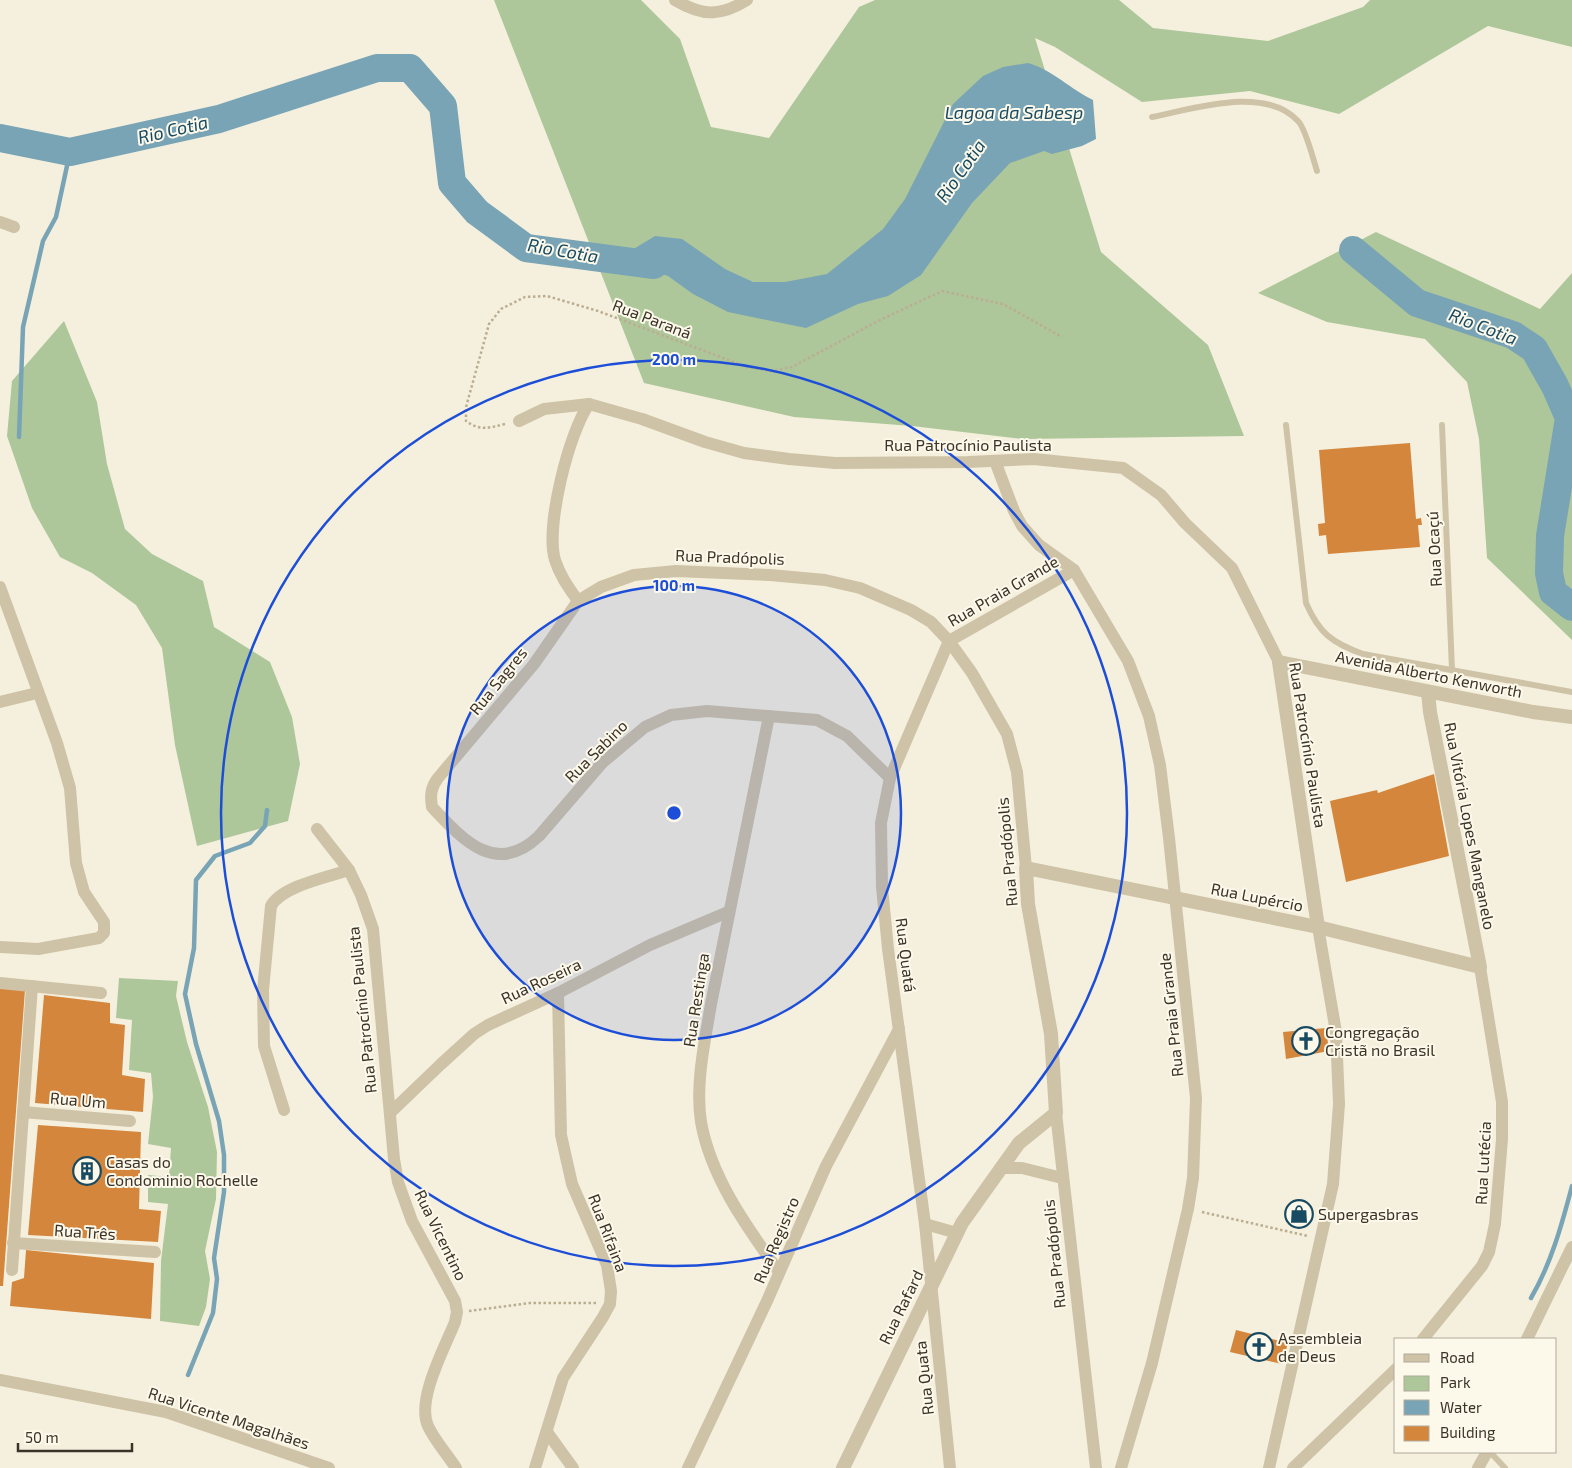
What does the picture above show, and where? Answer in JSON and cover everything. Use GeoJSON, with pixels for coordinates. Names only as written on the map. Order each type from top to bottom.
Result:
{"type":"FeatureCollection","features":[{"type":"Feature","properties":{"kind":"street"},"geometry":{"type":"LineString","coordinates":[[675,0],[704,13],[732,9],[747,0]]}},
{"type":"Feature","properties":{"kind":"street"},"geometry":{"type":"LineString","coordinates":[[0,222],[14,227]]}},
{"type":"Feature","properties":{"kind":"street"},"geometry":{"type":"LineString","coordinates":[[519,420],[544,409],[589,404]]}},
{"type":"Feature","properties":{"kind":"street"},"geometry":{"type":"LineString","coordinates":[[578,601],[563,579],[555,559],[554,536],[556,504],[569,448],[576,425],[589,404]]}},
{"type":"Feature","properties":{"kind":"street","name":"Rua Patrocínio Paulista"},"geometry":{"type":"LineString","coordinates":[[589,404],[642,418],[705,442],[744,453],[835,463],[1034,459],[1124,468],[1161,495],[1185,523],[1232,568],[1279,662],[1318,928],[1336,1032],[1339,1104],[1334,1184],[1290,1369],[1269,1468]]}},
{"type":"Feature","properties":{"kind":"street","name":"Rua Praia Grande"},"geometry":{"type":"LineString","coordinates":[[995,461],[1014,511],[1022,526],[1039,545],[1074,570],[1100,611],[1128,662],[1149,716],[1160,765],[1196,1098],[1195,1144],[1188,1209],[1152,1363],[1121,1468]]}},
{"type":"Feature","properties":{"kind":"street","name":"Rua Praia Grande"},"geometry":{"type":"LineString","coordinates":[[949,641],[1074,570]]}},
{"type":"Feature","properties":{"kind":"street","name":"Rua Pradópolis"},"geometry":{"type":"LineString","coordinates":[[578,601],[601,586],[634,575],[676,571],[770,575],[825,580],[860,588],[911,610],[931,622],[949,641],[972,674],[1007,734],[1017,772],[1028,904],[1051,1034],[1062,1178],[1096,1468]]}},
{"type":"Feature","properties":{"kind":"street"},"geometry":{"type":"LineString","coordinates":[[0,587],[37,693],[57,742],[70,788],[76,863],[84,892],[104,922],[105,930],[99,938],[38,949],[0,947]]}},
{"type":"Feature","properties":{"kind":"street","name":"Rua Sagres"},"geometry":{"type":"LineString","coordinates":[[438,778],[534,664],[578,601]]}},
{"type":"Feature","properties":{"kind":"street","name":"Rua Quatá"},"geometry":{"type":"LineString","coordinates":[[931,1284],[882,887],[881,823],[890,778],[926,699],[949,641]]}},
{"type":"Feature","properties":{"kind":"street","name":"Avenida Alberto Kenworth"},"geometry":{"type":"LineString","coordinates":[[1279,662],[1533,712],[1572,717]]}},
{"type":"Feature","properties":{"kind":"street","name":"Rua Vitória Lopes Manganelo"},"geometry":{"type":"LineString","coordinates":[[1428,692],[1430,712],[1480,967]]}},
{"type":"Feature","properties":{"kind":"street"},"geometry":{"type":"LineString","coordinates":[[0,702],[37,693]]}},
{"type":"Feature","properties":{"kind":"street","name":"Rua Sabino"},"geometry":{"type":"LineString","coordinates":[[438,778],[431,794],[432,807],[460,837],[479,850],[500,855],[516,853],[528,847],[602,763],[645,727],[671,715],[707,711],[817,720],[847,736],[890,778]]}},
{"type":"Feature","properties":{"kind":"street","name":"Rua Restinga"},"geometry":{"type":"LineString","coordinates":[[769,716],[728,912],[704,1047],[701,1120],[707,1148],[732,1200],[746,1225],[779,1272]]}},
{"type":"Feature","properties":{"kind":"street","name":"Rua Patrocínio Paulista"},"geometry":{"type":"LineString","coordinates":[[317,829],[349,870],[361,895],[373,929],[390,1113]]}},
{"type":"Feature","properties":{"kind":"street","name":"Rua Lupércio"},"geometry":{"type":"LineString","coordinates":[[1026,868],[1318,928],[1480,967]]}},
{"type":"Feature","properties":{"kind":"street"},"geometry":{"type":"LineString","coordinates":[[284,1110],[267,1061],[262,1022],[262,990],[271,906],[275,899],[297,887],[349,870]]}},
{"type":"Feature","properties":{"kind":"street","name":"Rua Roseira"},"geometry":{"type":"LineString","coordinates":[[390,1113],[474,1034],[520,1009],[558,993],[650,944],[728,912]]}},
{"type":"Feature","properties":{"kind":"street","name":"Rua Lutécia"},"geometry":{"type":"LineString","coordinates":[[1424,1338],[1482,1266],[1489,1252],[1495,1224],[1502,1139],[1502,1102],[1480,967]]}},
{"type":"Feature","properties":{"kind":"street"},"geometry":{"type":"LineString","coordinates":[[0,983],[101,993]]}},
{"type":"Feature","properties":{"kind":"street"},"geometry":{"type":"LineString","coordinates":[[12,1270],[32,986]]}},
{"type":"Feature","properties":{"kind":"street","name":"Rua Rifaina"},"geometry":{"type":"LineString","coordinates":[[558,993],[561,1135],[572,1184],[610,1273],[610,1304]]}},
{"type":"Feature","properties":{"kind":"street","name":"Rua Registro"},"geometry":{"type":"LineString","coordinates":[[688,1468],[826,1166],[899,1029]]}},
{"type":"Feature","properties":{"kind":"street","name":"Rua Um"},"geometry":{"type":"LineString","coordinates":[[23,1112],[130,1121]]}},
{"type":"Feature","properties":{"kind":"street","name":"Rua Vicentino"},"geometry":{"type":"LineString","coordinates":[[390,1113],[394,1159],[405,1201],[412,1221],[452,1293],[457,1312]]}},
{"type":"Feature","properties":{"kind":"street","name":"Rua Rafard"},"geometry":{"type":"LineString","coordinates":[[843,1468],[957,1233],[1000,1168],[1028,1135],[1056,1113]]}},
{"type":"Feature","properties":{"kind":"street"},"geometry":{"type":"LineString","coordinates":[[1000,1168],[1022,1168],[1062,1178]]}},
{"type":"Feature","properties":{"kind":"street"},"geometry":{"type":"LineString","coordinates":[[925,1224],[957,1233]]}},
{"type":"Feature","properties":{"kind":"street","name":"Rua Três"},"geometry":{"type":"LineString","coordinates":[[13,1243],[155,1252]]}},
{"type":"Feature","properties":{"kind":"street"},"geometry":{"type":"LineString","coordinates":[[1527,1338],[1572,1247]]}},
{"type":"Feature","properties":{"kind":"street","name":"Rua Quata"},"geometry":{"type":"LineString","coordinates":[[931,1284],[950,1468]]}},
{"type":"Feature","properties":{"kind":"street"},"geometry":{"type":"LineString","coordinates":[[535,1468],[547,1432],[556,1393],[563,1378],[610,1304]]}},
{"type":"Feature","properties":{"kind":"street"},"geometry":{"type":"LineString","coordinates":[[456,1468],[428,1425],[425,1416],[428,1391],[457,1312]]}},
{"type":"Feature","properties":{"kind":"street"},"geometry":{"type":"LineString","coordinates":[[1293,1468],[1394,1371]]}},
{"type":"Feature","properties":{"kind":"street","name":"Rua Vicente Magalhães"},"geometry":{"type":"LineString","coordinates":[[0,1380],[166,1412],[329,1468]]}},
{"type":"Feature","properties":{"kind":"street"},"geometry":{"type":"LineString","coordinates":[[547,1432],[573,1468]]}},
{"type":"Feature","properties":{"kind":"street"},"geometry":{"type":"LineString","coordinates":[[1478,1468],[1487,1453]]}},
{"type":"Feature","properties":{"kind":"lane"},"geometry":{"type":"LineString","coordinates":[[1152,117],[1220,104],[1254,101],[1269,104],[1299,122],[1317,171]]}},
{"type":"Feature","properties":{"kind":"lane"},"geometry":{"type":"LineString","coordinates":[[1286,425],[1306,603],[1314,620],[1325,635],[1341,647],[1363,654],[1572,692]]}},
{"type":"Feature","properties":{"kind":"lane","name":"Rua Ocaçú"},"geometry":{"type":"LineString","coordinates":[[1442,425],[1452,670]]}},
{"type":"Feature","properties":{"kind":"lane"},"geometry":{"type":"LineString","coordinates":[[1489,1453],[1505,1468]]}},
{"type":"Feature","properties":{"kind":"path","name":"Rua Paraná"},"geometry":{"type":"LineString","coordinates":[[519,420],[486,429],[476,428],[466,421],[466,407],[489,324],[501,309],[525,297],[547,296],[598,311],[747,368],[771,371],[792,367],[880,320],[942,291],[1003,304],[1062,338]]}},
{"type":"Feature","properties":{"kind":"path"},"geometry":{"type":"LineString","coordinates":[[1188,1209],[1322,1239]]}},
{"type":"Feature","properties":{"kind":"path"},"geometry":{"type":"LineString","coordinates":[[457,1312],[530,1303],[610,1304]]}},
{"type":"Feature","properties":{"kind":"green space"},"geometry":{"type":"Polygon","coordinates":[[[494,0],[641,0],[680,39],[711,127],[769,138],[859,7],[875,0],[1119,0],[1153,28],[1268,41],[1363,7],[1370,0],[1572,0],[1572,47],[1488,26],[1339,114],[1250,91],[1142,102],[1055,47],[1035,38],[1101,252],[1208,345],[1244,436],[1023,439],[912,426],[794,417],[644,383],[494,0]]]}},
{"type":"Feature","properties":{"kind":"green space"},"geometry":{"type":"Polygon","coordinates":[[[1376,232],[1540,309],[1572,273],[1572,640],[1487,558],[1479,439],[1467,382],[1425,339],[1327,322],[1258,293],[1376,232]]]}},
{"type":"Feature","properties":{"kind":"green space"},"geometry":{"type":"Polygon","coordinates":[[[64,321],[97,402],[107,464],[125,529],[152,554],[203,581],[214,627],[270,662],[292,717],[300,764],[288,821],[197,846],[175,745],[162,648],[136,605],[92,573],[60,557],[32,508],[7,436],[12,381],[64,321]]]}},
{"type":"Feature","properties":{"kind":"green space"},"geometry":{"type":"Polygon","coordinates":[[[119,978],[178,981],[176,996],[187,1042],[208,1107],[217,1152],[216,1199],[205,1251],[210,1279],[206,1307],[199,1326],[160,1321],[161,1261],[168,1204],[148,1202],[148,1175],[169,1177],[171,1148],[148,1144],[153,1097],[151,1073],[129,1070],[132,1020],[116,1018],[119,978]]]}},
{"type":"Feature","properties":{"kind":"water","name":"Lagoa da Sabesp"},"geometry":{"type":"Polygon","coordinates":[[[1028,63],[1045,70],[1093,100],[1096,139],[1082,146],[1052,154],[1044,151],[1010,163],[972,203],[921,275],[888,296],[858,304],[806,328],[728,312],[693,294],[668,276],[617,259],[655,236],[682,239],[725,269],[753,282],[785,282],[827,274],[883,229],[905,199],[953,104],[983,76],[1003,67],[1028,63]]]}},
{"type":"Feature","properties":{"kind":"building"},"geometry":{"type":"Polygon","coordinates":[[[1410,443],[1416,519],[1421,518],[1422,525],[1418,525],[1420,547],[1328,554],[1326,535],[1319,536],[1318,524],[1325,523],[1319,450],[1410,443]]]}},
{"type":"Feature","properties":{"kind":"building"},"geometry":{"type":"Polygon","coordinates":[[[1434,774],[1449,856],[1346,882],[1330,801],[1377,790],[1378,793],[1434,774]]]}},
{"type":"Feature","properties":{"kind":"building"},"geometry":{"type":"Polygon","coordinates":[[[0,988],[25,990],[3,1286],[0,1286],[0,988]]]}},
{"type":"Feature","properties":{"kind":"building","name":"Casas do Condominio Rochelle"},"geometry":{"type":"Polygon","coordinates":[[[44,995],[110,1003],[110,1023],[125,1025],[122,1075],[145,1079],[143,1112],[35,1103],[44,995]]]}},
{"type":"Feature","properties":{"kind":"building","name":"Congregação Cristã no Brasil"},"geometry":{"type":"Polygon","coordinates":[[[1326,1028],[1329,1051],[1286,1059],[1283,1032],[1326,1028]]]}},
{"type":"Feature","properties":{"kind":"building","name":"Casas do Condominio Rochelle"},"geometry":{"type":"Polygon","coordinates":[[[38,1125],[141,1132],[139,1209],[161,1211],[158,1242],[28,1235],[38,1125]]]}},
{"type":"Feature","properties":{"kind":"building"},"geometry":{"type":"Polygon","coordinates":[[[26,1250],[154,1263],[151,1319],[10,1306],[12,1282],[24,1278],[26,1250]]]}},
{"type":"Feature","properties":{"kind":"building","name":"Assembleia de Deus"},"geometry":{"type":"Polygon","coordinates":[[[1236,1330],[1288,1343],[1282,1364],[1230,1352],[1236,1330]]]}},
{"type":"Feature","properties":{"kind":"waterway","name":"Rio Cotia"},"geometry":{"type":"LineString","coordinates":[[0,138],[70,152],[219,119],[377,68],[410,68],[443,106],[452,183],[477,212],[526,248],[654,265]]}},
{"type":"Feature","properties":{"kind":"waterway"},"geometry":{"type":"LineString","coordinates":[[19,437],[23,327],[43,241],[56,217],[70,152]]}},
{"type":"Feature","properties":{"kind":"waterway","name":"Rio Cotia"},"geometry":{"type":"LineString","coordinates":[[1353,250],[1417,303],[1513,335],[1534,349],[1555,386],[1569,418],[1550,536],[1549,573],[1553,592],[1572,607]]}},
{"type":"Feature","properties":{"kind":"waterway"},"geometry":{"type":"LineString","coordinates":[[188,1375],[213,1313],[217,1279],[214,1258],[224,1192],[224,1155],[219,1121],[196,1044],[185,994],[194,948],[196,880],[215,856],[250,843],[265,826],[267,810]]}},
{"type":"Feature","properties":{"kind":"waterway"},"geometry":{"type":"LineString","coordinates":[[1531,1298],[1550,1258],[1572,1186]]}},
{"type":"Feature","properties":{"kind":"place","name":"Congregação Cristã no Brasil"},"geometry":{"type":"Point","coordinates":[1306,1041]}},
{"type":"Feature","properties":{"kind":"place","name":"Casas do Condominio Rochelle"},"geometry":{"type":"Point","coordinates":[87,1171]}},
{"type":"Feature","properties":{"kind":"place","name":"Supergasbras"},"geometry":{"type":"Point","coordinates":[1299,1214]}},
{"type":"Feature","properties":{"kind":"place","name":"Assembleia de Deus"},"geometry":{"type":"Point","coordinates":[1259,1347]}}]}
